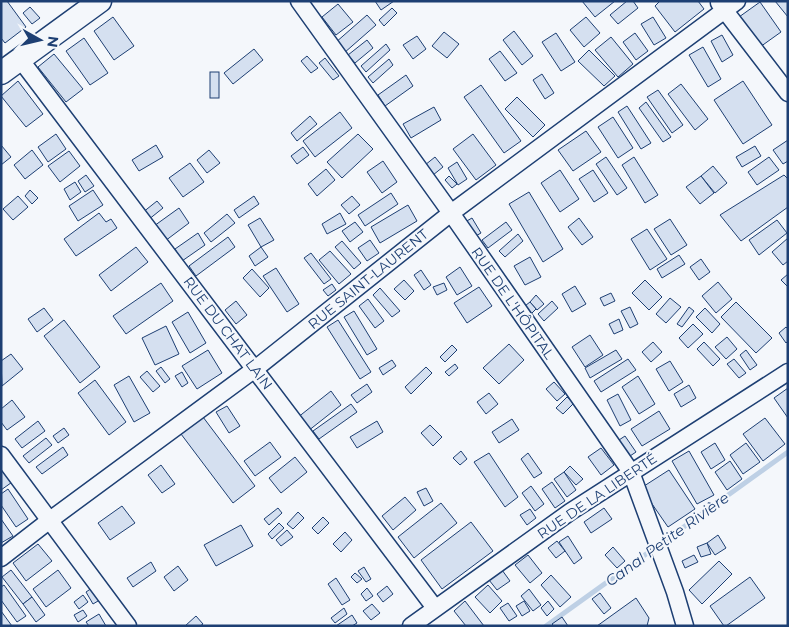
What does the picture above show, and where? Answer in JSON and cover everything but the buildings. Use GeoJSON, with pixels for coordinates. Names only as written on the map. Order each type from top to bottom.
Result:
{"type":"FeatureCollection","features":[{"type":"Feature","properties":{"kind":"street"},"geometry":{"type":"LineString","coordinates":[[1,73],[100,1]]}},
{"type":"Feature","properties":{"kind":"street","name":"RUE DE L'HÔPITAL"},"geometry":{"type":"LineString","coordinates":[[299,1],[451,213],[631,472],[686,626]]}},
{"type":"Feature","properties":{"kind":"street"},"geometry":{"type":"LineString","coordinates":[[727,4],[788,93]]}},
{"type":"Feature","properties":{"kind":"street","name":"RUE SAINT-LAURENT"},"geometry":{"type":"LineString","coordinates":[[1,558],[255,369],[451,213],[727,4]]}},
{"type":"Feature","properties":{"kind":"street","name":"RUE DU CHAT LAIN"},"geometry":{"type":"LineString","coordinates":[[20,58],[436,608]]}},
{"type":"Feature","properties":{"kind":"street","name":"RUE DE LA LIBERTÉ"},"geometry":{"type":"LineString","coordinates":[[411,626],[554,523],[788,372]]}},
{"type":"Feature","properties":{"kind":"street"},"geometry":{"type":"LineString","coordinates":[[1,455],[128,626]]}},
{"type":"Feature","properties":{"kind":"waterway","name":"Canal Petite Rivière"},"geometry":{"type":"LineString","coordinates":[[546,626],[788,452]]}}]}
